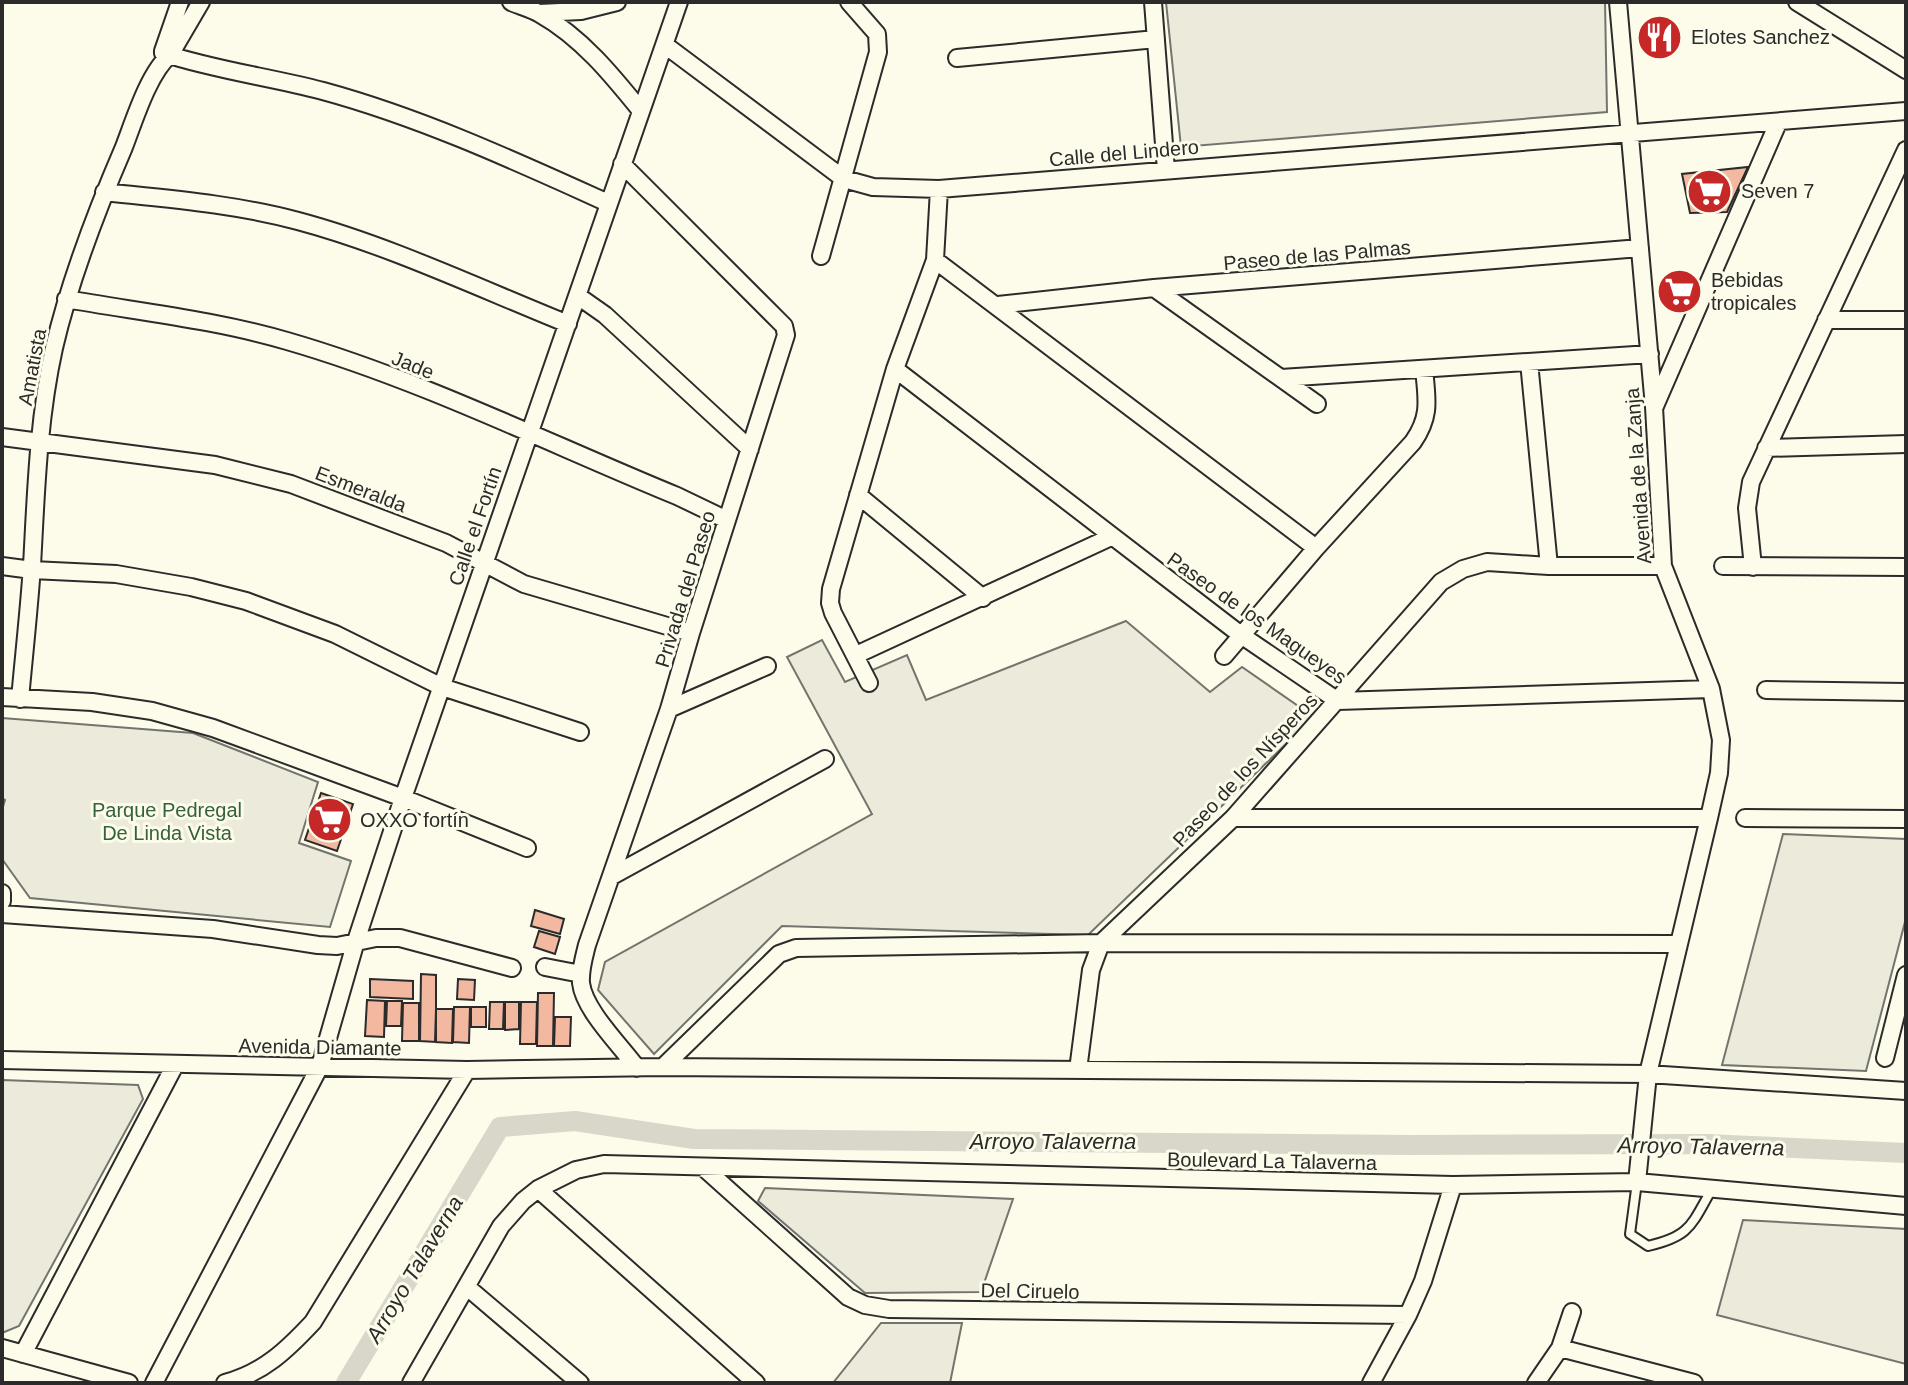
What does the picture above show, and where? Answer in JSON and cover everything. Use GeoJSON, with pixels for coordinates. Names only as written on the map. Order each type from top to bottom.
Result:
{"type":"FeatureCollection","features":[{"type":"Feature","properties":{"kind":"street","name":"Amatista"},"geometry":{"type":"LineString","coordinates":[[165,56],[180,2]]}},
{"type":"Feature","properties":{"kind":"street","name":"Amatista"},"geometry":{"type":"LineString","coordinates":[[20,699],[32,570],[39,442],[66,299],[104,192],[146,94],[165,56],[201,2]]}},
{"type":"Feature","properties":{"kind":"street"},"geometry":{"type":"LineString","coordinates":[[525,6],[581,11],[617,2]]}},
{"type":"Feature","properties":{"kind":"street","name":"Calle el Fortín"},"geometry":{"type":"LineString","coordinates":[[154,1383],[320,1066],[356,941],[403,798],[527,433],[578,296],[679,2]]}},
{"type":"Feature","properties":{"kind":"street"},"geometry":{"type":"LineString","coordinates":[[821,256],[878,52],[877,34],[849,2]]}},
{"type":"Feature","properties":{"kind":"street"},"geometry":{"type":"LineString","coordinates":[[1153,2],[1166,170]]}},
{"type":"Feature","properties":{"kind":"street","name":"Avenida de la Zanja"},"geometry":{"type":"LineString","coordinates":[[1618,2],[1650,354],[1663,566],[1711,689],[1721,740],[1719,773],[1648,1074],[1637,1182]]}},
{"type":"Feature","properties":{"kind":"street"},"geometry":{"type":"LineString","coordinates":[[1797,2],[1906,70]]}},
{"type":"Feature","properties":{"kind":"street"},"geometry":{"type":"LineString","coordinates":[[525,6],[578,41],[612,74],[641,111]]}},
{"type":"Feature","properties":{"kind":"street"},"geometry":{"type":"LineString","coordinates":[[957,58],[1156,39]]}},
{"type":"Feature","properties":{"kind":"street","name":"Calle del Lindero"},"geometry":{"type":"LineString","coordinates":[[665,45],[844,179],[873,187],[939,189],[1906,111]]}},
{"type":"Feature","properties":{"kind":"street"},"geometry":{"type":"LineString","coordinates":[[165,56],[325,92],[473,142],[608,203]]}},
{"type":"Feature","properties":{"kind":"street"},"geometry":{"type":"LineString","coordinates":[[1654,407],[1778,123]]}},
{"type":"Feature","properties":{"kind":"street"},"geometry":{"type":"LineString","coordinates":[[1753,567],[1747,508],[1751,482],[1906,150]]}},
{"type":"Feature","properties":{"kind":"street","name":"Privada del Paseo"},"geometry":{"type":"LineString","coordinates":[[581,974],[587,945],[669,709],[785,339],[785,330],[622,164]]}},
{"type":"Feature","properties":{"kind":"street"},"geometry":{"type":"LineString","coordinates":[[869,683],[830,603],[831,589],[895,369],[935,260],[939,189]]}},
{"type":"Feature","properties":{"kind":"street"},"geometry":{"type":"LineString","coordinates":[[1889,191],[1906,192]]}},
{"type":"Feature","properties":{"kind":"street"},"geometry":{"type":"LineString","coordinates":[[104,192],[248,209],[301,222],[376,247],[568,324]]}},
{"type":"Feature","properties":{"kind":"street","name":"Paseo de las Palmas"},"geometry":{"type":"LineString","coordinates":[[998,305],[1154,288],[1640,248]]}},
{"type":"Feature","properties":{"kind":"street"},"geometry":{"type":"LineString","coordinates":[[935,260],[1316,548]]}},
{"type":"Feature","properties":{"kind":"street"},"geometry":{"type":"LineString","coordinates":[[1154,288],[1317,404]]}},
{"type":"Feature","properties":{"kind":"street"},"geometry":{"type":"LineString","coordinates":[[578,296],[605,315],[750,449]]}},
{"type":"Feature","properties":{"kind":"street","name":"Jade"},"geometry":{"type":"LineString","coordinates":[[66,299],[214,324],[286,341],[364,366],[727,520]]}},
{"type":"Feature","properties":{"kind":"street"},"geometry":{"type":"LineString","coordinates":[[1826,320],[1906,320]]}},
{"type":"Feature","properties":{"kind":"street"},"geometry":{"type":"LineString","coordinates":[[1281,378],[1650,354]]}},
{"type":"Feature","properties":{"kind":"street"},"geometry":{"type":"LineString","coordinates":[[1529,362],[1549,566]]}},
{"type":"Feature","properties":{"kind":"street","name":"Paseo de los Magueyes"},"geometry":{"type":"LineString","coordinates":[[895,369],[1241,635],[1338,701],[1711,689]]}},
{"type":"Feature","properties":{"kind":"street"},"geometry":{"type":"LineString","coordinates":[[1224,656],[1424,427],[1427,415],[1424,369]]}},
{"type":"Feature","properties":{"kind":"street","name":"Esmeralda"},"geometry":{"type":"LineString","coordinates":[[2,437],[215,465],[291,484],[446,543],[524,584],[691,633]]}},
{"type":"Feature","properties":{"kind":"street"},"geometry":{"type":"LineString","coordinates":[[1766,448],[1906,444]]}},
{"type":"Feature","properties":{"kind":"street"},"geometry":{"type":"LineString","coordinates":[[858,495],[983,598]]}},
{"type":"Feature","properties":{"kind":"street"},"geometry":{"type":"LineString","coordinates":[[856,655],[1111,537]]}},
{"type":"Feature","properties":{"kind":"street","name":"Paseo de los Nísperos"},"geometry":{"type":"LineString","coordinates":[[1078,1070],[1091,970],[1101,943],[1233,818],[1441,582],[1463,569],[1487,562],[1549,566],[1663,566]]}},
{"type":"Feature","properties":{"kind":"street"},"geometry":{"type":"LineString","coordinates":[[2,566],[116,574],[191,587],[246,601],[335,634],[442,687],[580,732]]}},
{"type":"Feature","properties":{"kind":"street"},"geometry":{"type":"LineString","coordinates":[[1723,566],[1906,567]]}},
{"type":"Feature","properties":{"kind":"street"},"geometry":{"type":"LineString","coordinates":[[669,709],[767,666]]}},
{"type":"Feature","properties":{"kind":"street"},"geometry":{"type":"LineString","coordinates":[[1766,690],[1906,692]]}},
{"type":"Feature","properties":{"kind":"street"},"geometry":{"type":"LineString","coordinates":[[2,697],[92,702],[152,711],[213,728],[403,798],[527,848]]}},
{"type":"Feature","properties":{"kind":"street"},"geometry":{"type":"LineString","coordinates":[[612,876],[825,759]]}},
{"type":"Feature","properties":{"kind":"street"},"geometry":{"type":"LineString","coordinates":[[1233,818],[1709,818]]}},
{"type":"Feature","properties":{"kind":"street"},"geometry":{"type":"LineString","coordinates":[[1745,818],[1906,819]]}},
{"type":"Feature","properties":{"kind":"street"},"geometry":{"type":"LineString","coordinates":[[2,893],[2,901]]}},
{"type":"Feature","properties":{"kind":"street"},"geometry":{"type":"LineString","coordinates":[[2,914],[213,929],[318,945],[337,946],[356,941],[400,938],[512,968]]}},
{"type":"Feature","properties":{"kind":"street"},"geometry":{"type":"LineString","coordinates":[[663,1067],[779,954],[796,948],[1101,943],[1677,944]]}},
{"type":"Feature","properties":{"kind":"street"},"geometry":{"type":"LineString","coordinates":[[545,967],[581,974],[584,997],[637,1068],[1648,1074],[1906,1091]]}},
{"type":"Feature","properties":{"kind":"street"},"geometry":{"type":"LineString","coordinates":[[1885,1058],[1906,975]]}},
{"type":"Feature","properties":{"kind":"street","name":"Avenida Diamante"},"geometry":{"type":"LineString","coordinates":[[2,1060],[467,1070],[637,1068]]}},
{"type":"Feature","properties":{"kind":"street"},"geometry":{"type":"LineString","coordinates":[[23,1354],[175,1065]]}},
{"type":"Feature","properties":{"kind":"street"},"geometry":{"type":"LineString","coordinates":[[225,1383],[248,1377],[285,1353],[313,1322],[467,1070]]}},
{"type":"Feature","properties":{"kind":"street","name":"Boulevard La Talaverna"},"geometry":{"type":"LineString","coordinates":[[411,1383],[501,1226],[523,1201],[538,1189],[576,1170],[604,1164],[1453,1185],[1637,1182],[1906,1206]]}},
{"type":"Feature","properties":{"kind":"street","name":"Del Ciruelo"},"geometry":{"type":"LineString","coordinates":[[703,1167],[848,1297],[865,1305],[889,1309],[1408,1315]]}},
{"type":"Feature","properties":{"kind":"street"},"geometry":{"type":"LineString","coordinates":[[1371,1383],[1423,1281],[1453,1185]]}},
{"type":"Feature","properties":{"kind":"street"},"geometry":{"type":"LineString","coordinates":[[538,1189],[756,1383]]}},
{"type":"Feature","properties":{"kind":"street"},"geometry":{"type":"LineString","coordinates":[[467,1287],[580,1383]]}},
{"type":"Feature","properties":{"kind":"street"},"geometry":{"type":"LineString","coordinates":[[1536,1383],[1560,1348],[1572,1312]]}},
{"type":"Feature","properties":{"kind":"street"},"geometry":{"type":"LineString","coordinates":[[2,1348],[129,1383]]}},
{"type":"Feature","properties":{"kind":"street"},"geometry":{"type":"LineString","coordinates":[[1560,1348],[1694,1383]]}},
{"type":"Feature","properties":{"kind":"lane"},"geometry":{"type":"LineString","coordinates":[[1637,1182],[1630,1234],[1648,1246],[1672,1240],[1687,1232],[1713,1189]]}},
{"type":"Feature","properties":{"kind":"green space"},"geometry":{"type":"Polygon","coordinates":[[[1166,2],[1605,2],[1607,112],[1181,147],[1166,2]]]}},
{"type":"Feature","properties":{"kind":"green space"},"geometry":{"type":"Polygon","coordinates":[[[1126,621],[1210,692],[1242,667],[1314,717],[1088,935],[782,926],[654,1054],[598,990],[605,962],[872,814],[787,657],[822,640],[845,682],[907,655],[926,700],[1126,621]]]}},
{"type":"Feature","properties":{"kind":"green space","name":"Parque Pedregal De Linda Vista"},"geometry":{"type":"Polygon","coordinates":[[[2,718],[193,733],[318,782],[299,843],[351,861],[330,927],[30,898],[2,859],[2,810],[5,800],[2,798],[2,718]]]}},
{"type":"Feature","properties":{"kind":"green space"},"geometry":{"type":"Polygon","coordinates":[[[1783,834],[1906,839],[1906,918],[1866,1071],[1722,1065],[1783,834]]]}},
{"type":"Feature","properties":{"kind":"green space"},"geometry":{"type":"Polygon","coordinates":[[[2,1080],[138,1085],[143,1099],[19,1326],[2,1333],[2,1080]]]}},
{"type":"Feature","properties":{"kind":"green space"},"geometry":{"type":"Polygon","coordinates":[[[765,1188],[1013,1199],[981,1292],[865,1293],[758,1201],[765,1188]]]}},
{"type":"Feature","properties":{"kind":"green space"},"geometry":{"type":"Polygon","coordinates":[[[1743,1220],[1906,1229],[1906,1364],[1717,1315],[1743,1220]]]}},
{"type":"Feature","properties":{"kind":"green space"},"geometry":{"type":"Polygon","coordinates":[[[881,1323],[962,1323],[950,1383],[833,1383],[881,1323]]]}},
{"type":"Feature","properties":{"kind":"building"},"geometry":{"type":"Polygon","coordinates":[[[1748,167],[1727,212],[1690,213],[1682,174],[1748,167]]]}},
{"type":"Feature","properties":{"kind":"building"},"geometry":{"type":"Polygon","coordinates":[[[321,793],[353,804],[337,851],[305,840],[321,793]]]}},
{"type":"Feature","properties":{"kind":"building"},"geometry":{"type":"Polygon","coordinates":[[[535,910],[564,919],[560,934],[531,926],[535,910]]]}},
{"type":"Feature","properties":{"kind":"building"},"geometry":{"type":"Polygon","coordinates":[[[539,931],[560,937],[555,954],[534,947],[539,931]]]}},
{"type":"Feature","properties":{"kind":"building"},"geometry":{"type":"Polygon","coordinates":[[[421,974],[436,975],[436,1042],[420,1041],[421,974]]]}},
{"type":"Feature","properties":{"kind":"building"},"geometry":{"type":"Polygon","coordinates":[[[370,979],[413,981],[413,999],[370,997],[370,979]]]}},
{"type":"Feature","properties":{"kind":"building"},"geometry":{"type":"Polygon","coordinates":[[[458,979],[475,980],[474,1000],[457,999],[458,979]]]}},
{"type":"Feature","properties":{"kind":"building"},"geometry":{"type":"Polygon","coordinates":[[[538,993],[554,993],[553,1046],[537,1046],[538,993]]]}},
{"type":"Feature","properties":{"kind":"building"},"geometry":{"type":"Polygon","coordinates":[[[367,1000],[385,1001],[384,1037],[365,1036],[367,1000]]]}},
{"type":"Feature","properties":{"kind":"building"},"geometry":{"type":"Polygon","coordinates":[[[387,1001],[402,1001],[401,1026],[386,1026],[387,1001]]]}},
{"type":"Feature","properties":{"kind":"building"},"geometry":{"type":"Polygon","coordinates":[[[490,1002],[504,1002],[503,1029],[489,1029],[490,1002]]]}},
{"type":"Feature","properties":{"kind":"building"},"geometry":{"type":"Polygon","coordinates":[[[505,1002],[519,1002],[519,1029],[505,1030],[505,1002]]]}},
{"type":"Feature","properties":{"kind":"building"},"geometry":{"type":"Polygon","coordinates":[[[521,1002],[537,1002],[536,1044],[520,1044],[521,1002]]]}},
{"type":"Feature","properties":{"kind":"building"},"geometry":{"type":"Polygon","coordinates":[[[403,1003],[419,1003],[419,1041],[402,1041],[403,1003]]]}},
{"type":"Feature","properties":{"kind":"building"},"geometry":{"type":"Polygon","coordinates":[[[454,1007],[470,1007],[469,1043],[453,1042],[454,1007]]]}},
{"type":"Feature","properties":{"kind":"building"},"geometry":{"type":"Polygon","coordinates":[[[471,1007],[486,1007],[486,1027],[471,1027],[471,1007]]]}},
{"type":"Feature","properties":{"kind":"building"},"geometry":{"type":"Polygon","coordinates":[[[436,1009],[453,1009],[452,1043],[435,1042],[436,1009]]]}},
{"type":"Feature","properties":{"kind":"building"},"geometry":{"type":"Polygon","coordinates":[[[555,1017],[571,1017],[570,1046],[554,1046],[555,1017]]]}},
{"type":"Feature","properties":{"kind":"waterway","name":"Arroyo Talaverna"},"geometry":{"type":"LineString","coordinates":[[346,1383],[500,1127],[575,1121],[694,1139],[1410,1145],[1706,1144],[1906,1153]]}},
{"type":"Feature","properties":{"kind":"place","name":"Elotes Sanchez"},"geometry":{"type":"Point","coordinates":[1660,37]}},
{"type":"Feature","properties":{"kind":"place","name":"Seven 7"},"geometry":{"type":"Point","coordinates":[1710,191]}},
{"type":"Feature","properties":{"kind":"place","name":"Bebidas tropicales"},"geometry":{"type":"Point","coordinates":[1680,291]}},
{"type":"Feature","properties":{"kind":"place","name":"OXXO fortín"},"geometry":{"type":"Point","coordinates":[329,820]}}]}
